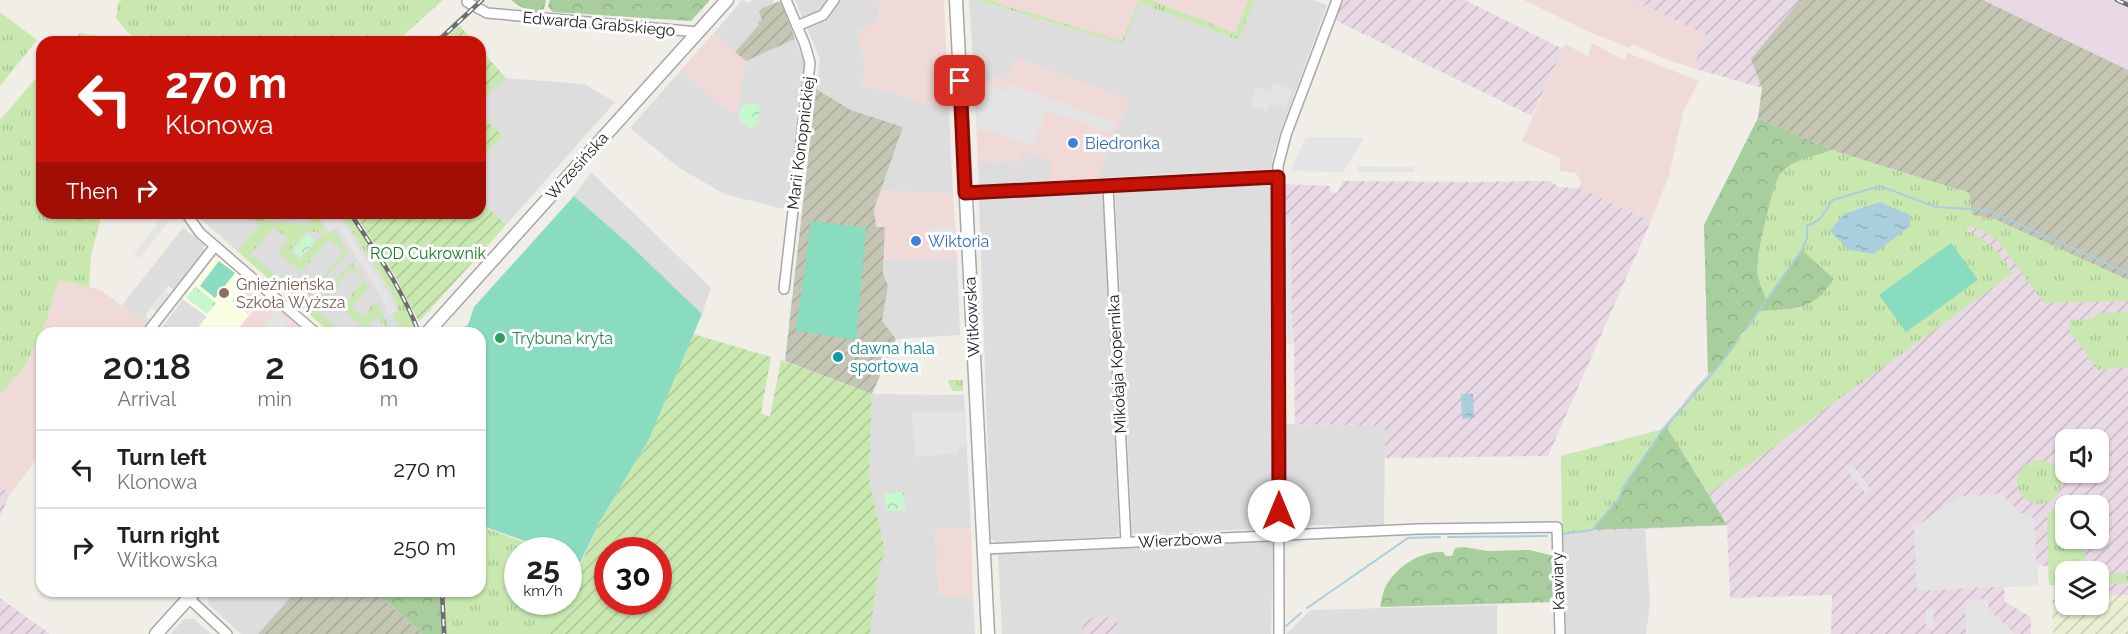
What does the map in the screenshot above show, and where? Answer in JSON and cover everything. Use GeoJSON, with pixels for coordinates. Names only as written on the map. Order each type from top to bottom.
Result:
{"type":"FeatureCollection","features":[{"type":"Feature","properties":{"kind":"street","name":"Wrzesińska"},"geometry":{"type":"LineString","coordinates":[[433,327],[727,0]]}},
{"type":"Feature","properties":{"kind":"street","name":"Marii Konopnickiej"},"geometry":{"type":"LineString","coordinates":[[784,290],[810,63],[786,0]]}},
{"type":"Feature","properties":{"kind":"street","name":"Witkowska"},"geometry":{"type":"LineString","coordinates":[[956,0],[988,634]]}},
{"type":"Feature","properties":{"kind":"street"},"geometry":{"type":"LineString","coordinates":[[1279,634],[1278,177],[1281,150],[1336,0]]}},
{"type":"Feature","properties":{"kind":"street","name":"Edwarda Grabskiego"},"geometry":{"type":"LineString","coordinates":[[467,2],[487,13],[698,32]]}},
{"type":"Feature","properties":{"kind":"street"},"geometry":{"type":"LineString","coordinates":[[797,26],[823,15],[829,3]]}},
{"type":"Feature","properties":{"kind":"street"},"geometry":{"type":"LineString","coordinates":[[965,193],[1278,177]]}},
{"type":"Feature","properties":{"kind":"street","name":"Mikołaja Kopernika"},"geometry":{"type":"LineString","coordinates":[[1108,186],[1126,542]]}},
{"type":"Feature","properties":{"kind":"street"},"geometry":{"type":"LineString","coordinates":[[190,219],[200,233],[309,327]]}},
{"type":"Feature","properties":{"kind":"street"},"geometry":{"type":"LineString","coordinates":[[152,327],[215,246]]}},
{"type":"Feature","properties":{"kind":"street","name":"Wierzbowa"},"geometry":{"type":"LineString","coordinates":[[984,549],[1280,534],[1557,527]]}},
{"type":"Feature","properties":{"kind":"street","name":"Kawiary"},"geometry":{"type":"LineString","coordinates":[[1557,527],[1560,634]]}},
{"type":"Feature","properties":{"kind":"street"},"geometry":{"type":"LineString","coordinates":[[156,634],[185,597]]}},
{"type":"Feature","properties":{"kind":"street"},"geometry":{"type":"LineString","coordinates":[[192,597],[227,634]]}},
{"type":"Feature","properties":{"kind":"shaded area"},"geometry":{"type":"Polygon","coordinates":[[[742,0],[750,3],[752,0],[773,0],[774,3],[762,8],[762,20],[759,25],[735,52],[713,34],[742,0]]]}},
{"type":"Feature","properties":{"kind":"shaded area"},"geometry":{"type":"Polygon","coordinates":[[[795,0],[880,0],[878,21],[857,31],[866,70],[860,85],[902,95],[949,113],[953,194],[880,190],[903,127],[851,110],[816,89],[820,59],[795,0]]]}},
{"type":"Feature","properties":{"kind":"shaded area"},"geometry":{"type":"Polygon","coordinates":[[[880,0],[944,0],[949,113],[902,95],[860,85],[866,70],[857,31],[878,21],[880,0]]]}},
{"type":"Feature","properties":{"kind":"shaded area"},"geometry":{"type":"Polygon","coordinates":[[[969,0],[976,0],[1045,21],[1140,2],[1239,40],[1254,0],[1313,0],[1327,5],[1281,130],[1273,156],[1272,169],[1097,178],[1129,100],[1016,58],[1007,81],[993,75],[990,82],[974,77],[969,0]]]}},
{"type":"Feature","properties":{"kind":"shaded area"},"geometry":{"type":"Polygon","coordinates":[[[976,0],[1254,0],[1239,40],[1140,3],[1123,44],[976,0]]]}},
{"type":"Feature","properties":{"kind":"shaded area"},"geometry":{"type":"Polygon","coordinates":[[[1343,0],[1465,0],[1563,49],[1532,116],[1335,20],[1343,0]]]}},
{"type":"Feature","properties":{"kind":"shaded area"},"geometry":{"type":"Polygon","coordinates":[[[1524,0],[1633,0],[1706,35],[1693,68],[1632,44],[1630,48],[1589,32],[1524,0]]]}},
{"type":"Feature","properties":{"kind":"shaded area"},"geometry":{"type":"Polygon","coordinates":[[[1633,0],[1800,0],[1751,59],[1762,88],[1693,68],[1706,35],[1633,0]]]}},
{"type":"Feature","properties":{"kind":"shaded area"},"geometry":{"type":"Polygon","coordinates":[[[1800,0],[1983,0],[2128,70],[2128,280],[1996,220],[1972,215],[1969,193],[1831,150],[1758,118],[1762,88],[1751,59],[1800,0]]]}},
{"type":"Feature","properties":{"kind":"shaded area"},"geometry":{"type":"Polygon","coordinates":[[[1983,0],[2128,0],[2128,70],[1983,0]]]}},
{"type":"Feature","properties":{"kind":"shaded area"},"geometry":{"type":"Polygon","coordinates":[[[781,1],[795,39],[746,61],[735,52],[759,25],[758,22],[762,20],[759,12],[762,8],[781,1]]]}},
{"type":"Feature","properties":{"kind":"shaded area"},"geometry":{"type":"Polygon","coordinates":[[[713,34],[746,61],[736,113],[717,102],[681,70],[713,34]]]}},
{"type":"Feature","properties":{"kind":"shaded area"},"geometry":{"type":"Polygon","coordinates":[[[795,39],[805,64],[788,210],[724,194],[678,167],[630,128],[681,70],[717,102],[735,113],[746,61],[795,39]]]}},
{"type":"Feature","properties":{"kind":"shaded area"},"geometry":{"type":"Polygon","coordinates":[[[1592,43],[1624,60],[1628,53],[1699,81],[1683,112],[1669,175],[1651,221],[1579,188],[1581,182],[1576,173],[1560,171],[1560,158],[1522,141],[1565,44],[1588,56],[1592,43]]]}},
{"type":"Feature","properties":{"kind":"shaded area"},"geometry":{"type":"Polygon","coordinates":[[[1016,57],[1130,100],[1097,178],[1051,181],[1051,160],[1022,150],[1022,161],[978,162],[974,77],[989,82],[992,75],[1007,81],[1016,57]]]}},
{"type":"Feature","properties":{"kind":"shaded area"},"geometry":{"type":"Polygon","coordinates":[[[506,78],[584,84],[615,102],[506,225],[486,206],[486,152],[503,136],[486,120],[486,96],[506,78]]]}},
{"type":"Feature","properties":{"kind":"shaded area"},"geometry":{"type":"Polygon","coordinates":[[[976,81],[1007,91],[1010,84],[1116,123],[1111,134],[1047,110],[1033,147],[988,130],[977,130],[976,81]]]}},
{"type":"Feature","properties":{"kind":"shaded area"},"geometry":{"type":"Polygon","coordinates":[[[1273,83],[1292,90],[1285,108],[1270,103],[1266,111],[1250,105],[1257,87],[1269,91],[1273,83]]]}},
{"type":"Feature","properties":{"kind":"shaded area"},"geometry":{"type":"Polygon","coordinates":[[[816,89],[851,110],[903,127],[874,209],[876,227],[885,227],[883,273],[888,286],[882,321],[896,339],[872,394],[785,361],[816,89]]]}},
{"type":"Feature","properties":{"kind":"shaded area"},"geometry":{"type":"Polygon","coordinates":[[[1758,118],[1972,215],[2128,280],[2128,595],[2109,596],[2109,561],[2055,561],[2055,585],[2049,585],[2048,567],[2037,564],[2038,585],[2004,587],[2005,602],[2031,617],[2031,634],[1831,634],[1832,595],[1730,598],[1727,525],[1563,533],[1561,456],[1660,430],[1708,374],[1704,225],[1758,118]]]}},
{"type":"Feature","properties":{"kind":"shaded area"},"geometry":{"type":"Polygon","coordinates":[[[1306,137],[1364,138],[1343,172],[1290,171],[1306,137]]]}},
{"type":"Feature","properties":{"kind":"shaded area"},"geometry":{"type":"Polygon","coordinates":[[[1022,150],[1051,160],[1051,181],[981,185],[979,183],[978,162],[1021,161],[1022,150]]]}},
{"type":"Feature","properties":{"kind":"shaded area"},"geometry":{"type":"Polygon","coordinates":[[[1358,166],[1414,167],[1414,172],[1358,172],[1358,166]]]}},
{"type":"Feature","properties":{"kind":"shaded area"},"geometry":{"type":"Polygon","coordinates":[[[591,172],[711,288],[702,314],[630,245],[574,196],[591,172]]]}},
{"type":"Feature","properties":{"kind":"shaded area"},"geometry":{"type":"Polygon","coordinates":[[[1343,181],[1550,181],[1559,187],[1579,188],[1651,221],[1548,456],[1385,458],[1385,426],[1295,424],[1294,348],[1283,184],[1330,186],[1331,192],[1337,193],[1343,181]]]}},
{"type":"Feature","properties":{"kind":"shaded area"},"geometry":{"type":"Polygon","coordinates":[[[1273,184],[1272,528],[1136,535],[1132,532],[1115,194],[1120,190],[1273,184]]]}},
{"type":"Feature","properties":{"kind":"shaded area"},"geometry":{"type":"Polygon","coordinates":[[[880,190],[953,194],[957,258],[884,260],[885,227],[876,227],[874,209],[880,190]]]}},
{"type":"Feature","properties":{"kind":"shaded area"},"geometry":{"type":"Polygon","coordinates":[[[1100,193],[1103,197],[1119,533],[1116,536],[996,543],[991,538],[979,201],[982,197],[1100,193]]]}},
{"type":"Feature","properties":{"kind":"shaded area"},"geometry":{"type":"Polygon","coordinates":[[[1279,216],[1291,217],[1292,344],[1279,343],[1279,216]]]}},
{"type":"Feature","properties":{"kind":"shaded area"},"geometry":{"type":"Polygon","coordinates":[[[161,219],[170,219],[140,258],[134,254],[161,219]]]}},
{"type":"Feature","properties":{"kind":"shaded area"},"geometry":{"type":"Polygon","coordinates":[[[201,219],[344,219],[390,291],[407,327],[324,327],[201,219]]]}},
{"type":"Feature","properties":{"kind":"shaded area"},"geometry":{"type":"Polygon","coordinates":[[[321,219],[341,219],[388,292],[397,311],[389,315],[380,295],[337,227],[329,232],[321,219]]]}},
{"type":"Feature","properties":{"kind":"shaded area"},"geometry":{"type":"Polygon","coordinates":[[[953,227],[954,250],[930,252],[929,228],[953,227]]]}},
{"type":"Feature","properties":{"kind":"shaded area"},"geometry":{"type":"Polygon","coordinates":[[[183,228],[204,244],[204,251],[174,290],[168,286],[141,321],[122,305],[183,228]]]}},
{"type":"Feature","properties":{"kind":"shaded area","name":"Gnieźnieńska Szkoła Wyższa"},"geometry":{"type":"Polygon","coordinates":[[[214,258],[221,258],[264,296],[240,327],[199,327],[207,316],[183,299],[214,258]]]}},
{"type":"Feature","properties":{"kind":"shaded area"},"geometry":{"type":"Polygon","coordinates":[[[957,258],[960,335],[896,339],[882,321],[888,286],[883,273],[884,260],[957,258]]]}},
{"type":"Feature","properties":{"kind":"shaded area"},"geometry":{"type":"Polygon","coordinates":[[[59,280],[101,290],[141,320],[145,316],[161,327],[44,327],[59,280]]]}},
{"type":"Feature","properties":{"kind":"shaded area"},"geometry":{"type":"Polygon","coordinates":[[[246,283],[262,297],[248,314],[232,301],[246,283]]]}},
{"type":"Feature","properties":{"kind":"shaded area"},"geometry":{"type":"Polygon","coordinates":[[[165,291],[171,295],[157,313],[152,308],[165,291]]]}},
{"type":"Feature","properties":{"kind":"shaded area"},"geometry":{"type":"Polygon","coordinates":[[[264,296],[299,327],[240,327],[264,296]]]}},
{"type":"Feature","properties":{"kind":"shaded area"},"geometry":{"type":"Polygon","coordinates":[[[183,299],[207,317],[199,327],[163,327],[183,299]]]}},
{"type":"Feature","properties":{"kind":"shaded area"},"geometry":{"type":"Polygon","coordinates":[[[276,310],[288,321],[284,327],[263,327],[276,310]]]}},
{"type":"Feature","properties":{"kind":"shaded area"},"geometry":{"type":"Polygon","coordinates":[[[36,343],[36,462],[10,494],[0,487],[0,395],[25,366],[36,343]]]}},
{"type":"Feature","properties":{"kind":"shaded area"},"geometry":{"type":"Polygon","coordinates":[[[872,394],[964,395],[971,528],[935,530],[939,595],[952,598],[973,598],[975,634],[870,634],[877,579],[885,549],[869,481],[872,394]]]}},
{"type":"Feature","properties":{"kind":"shaded area"},"geometry":{"type":"Polygon","coordinates":[[[964,411],[966,446],[958,447],[958,453],[915,457],[912,413],[964,411]]]}},
{"type":"Feature","properties":{"kind":"shaded area"},"geometry":{"type":"Polygon","coordinates":[[[1286,424],[1385,426],[1384,526],[1286,525],[1286,424]]]}},
{"type":"Feature","properties":{"kind":"shaded area"},"geometry":{"type":"Polygon","coordinates":[[[1852,464],[1871,490],[1866,494],[1846,468],[1852,464]]]}},
{"type":"Feature","properties":{"kind":"shaded area"},"geometry":{"type":"Polygon","coordinates":[[[0,487],[10,494],[0,516],[0,487]]]}},
{"type":"Feature","properties":{"kind":"shaded area"},"geometry":{"type":"Polygon","coordinates":[[[2002,494],[2018,512],[2034,518],[2038,585],[1917,591],[1914,528],[1960,496],[2002,494]]]}},
{"type":"Feature","properties":{"kind":"shaded area"},"geometry":{"type":"Polygon","coordinates":[[[971,528],[973,598],[952,598],[939,595],[935,530],[971,528]]]}},
{"type":"Feature","properties":{"kind":"shaded area"},"geometry":{"type":"Polygon","coordinates":[[[1645,529],[1650,603],[1646,634],[1566,634],[1563,533],[1645,529]]]}},
{"type":"Feature","properties":{"kind":"shaded area"},"geometry":{"type":"Polygon","coordinates":[[[1270,541],[1273,543],[1271,634],[1117,634],[1116,617],[1083,618],[1083,634],[1002,634],[998,554],[1270,541]]]}},
{"type":"Feature","properties":{"kind":"shaded area"},"geometry":{"type":"Polygon","coordinates":[[[2128,595],[2128,634],[2053,634],[2052,598],[2055,598],[2055,615],[2109,615],[2109,596],[2128,595]]]}},
{"type":"Feature","properties":{"kind":"shaded area"},"geometry":{"type":"Polygon","coordinates":[[[208,597],[291,597],[258,634],[241,634],[208,604],[208,597]]]}},
{"type":"Feature","properties":{"kind":"shaded area"},"geometry":{"type":"Polygon","coordinates":[[[291,597],[382,597],[423,634],[258,634],[291,597]]]}},
{"type":"Feature","properties":{"kind":"shaded area"},"geometry":{"type":"Polygon","coordinates":[[[0,598],[50,634],[0,634],[0,598]]]}},
{"type":"Feature","properties":{"kind":"shaded area"},"geometry":{"type":"Polygon","coordinates":[[[1988,599],[1989,610],[2016,634],[1966,634],[1965,600],[1988,599]]]}},
{"type":"Feature","properties":{"kind":"shaded area"},"geometry":{"type":"Polygon","coordinates":[[[1497,605],[1497,634],[1286,634],[1311,610],[1497,605]]]}},
{"type":"Feature","properties":{"kind":"shaded area"},"geometry":{"type":"Polygon","coordinates":[[[1926,609],[1933,609],[1934,628],[1926,628],[1926,609]]]}},
{"type":"Feature","properties":{"kind":"shaded area"},"geometry":{"type":"Polygon","coordinates":[[[1117,617],[1117,634],[1083,634],[1082,618],[1117,617]]]}},
{"type":"Feature","properties":{"kind":"shaded area"},"geometry":{"type":"Polygon","coordinates":[[[184,619],[194,619],[211,634],[171,634],[184,619]]]}},
{"type":"Feature","properties":{"kind":"green space"},"geometry":{"type":"Polygon","coordinates":[[[121,0],[443,0],[403,36],[131,36],[116,18],[118,3],[121,0]]]}},
{"type":"Feature","properties":{"kind":"green space"},"geometry":{"type":"Polygon","coordinates":[[[511,0],[546,0],[544,9],[531,11],[511,0]]]}},
{"type":"Feature","properties":{"kind":"green space"},"geometry":{"type":"Polygon","coordinates":[[[550,0],[710,0],[691,21],[553,12],[548,7],[550,0]]]}},
{"type":"Feature","properties":{"kind":"green space"},"geometry":{"type":"Polygon","coordinates":[[[976,0],[990,0],[1122,41],[1139,0],[1151,0],[1235,33],[1248,0],[1254,0],[1239,40],[1140,3],[1123,44],[976,0]]]}},
{"type":"Feature","properties":{"kind":"green space"},"geometry":{"type":"Polygon","coordinates":[[[0,12],[36,41],[0,86],[0,12]]]}},
{"type":"Feature","properties":{"kind":"green space"},"geometry":{"type":"Polygon","coordinates":[[[464,13],[468,15],[444,36],[439,36],[464,13]]]}},
{"type":"Feature","properties":{"kind":"green space"},"geometry":{"type":"Polygon","coordinates":[[[459,26],[469,36],[448,36],[459,26]]]}},
{"type":"Feature","properties":{"kind":"green space"},"geometry":{"type":"Polygon","coordinates":[[[80,33],[98,36],[77,36],[80,33]]]}},
{"type":"Feature","properties":{"kind":"green space"},"geometry":{"type":"Polygon","coordinates":[[[486,56],[506,78],[486,96],[486,56]]]}},
{"type":"Feature","properties":{"kind":"green space"},"geometry":{"type":"Polygon","coordinates":[[[36,78],[36,219],[100,219],[91,255],[89,287],[59,280],[44,327],[36,327],[36,343],[25,366],[0,395],[0,120],[36,78]]]}},
{"type":"Feature","properties":{"kind":"green space"},"geometry":{"type":"Polygon","coordinates":[[[747,103],[754,103],[760,108],[758,123],[752,128],[743,123],[739,117],[740,109],[747,103]]]}},
{"type":"Feature","properties":{"kind":"green space"},"geometry":{"type":"Polygon","coordinates":[[[1758,118],[1831,150],[1792,164],[1781,173],[1778,179],[1766,218],[1757,267],[1766,299],[1802,250],[1834,279],[1817,298],[1801,307],[1758,311],[1717,368],[1708,374],[1704,225],[1758,118]]]}},
{"type":"Feature","properties":{"kind":"green space"},"geometry":{"type":"Polygon","coordinates":[[[486,120],[503,136],[486,152],[486,120]]]}},
{"type":"Feature","properties":{"kind":"green space"},"geometry":{"type":"Polygon","coordinates":[[[1831,150],[1969,193],[1972,215],[1996,220],[2128,280],[2128,301],[2044,303],[1998,241],[1986,232],[1969,226],[1967,231],[1988,243],[2013,273],[1708,494],[1666,426],[1738,340],[1758,311],[1799,309],[1834,279],[1802,250],[1766,299],[1757,268],[1765,219],[1780,173],[1797,161],[1831,150]]]}},
{"type":"Feature","properties":{"kind":"green space"},"geometry":{"type":"Polygon","coordinates":[[[574,196],[630,245],[702,314],[649,439],[599,523],[582,559],[582,537],[514,537],[486,527],[486,327],[464,327],[468,325],[474,307],[574,196]]]}},
{"type":"Feature","properties":{"kind":"green space","name":"ROD Cukrownik"},"geometry":{"type":"Polygon","coordinates":[[[486,206],[506,225],[419,322],[394,274],[358,219],[486,219],[486,206]]]}},
{"type":"Feature","properties":{"kind":"green space"},"geometry":{"type":"Polygon","coordinates":[[[254,219],[308,225],[309,219],[319,219],[325,230],[323,233],[307,231],[290,251],[300,260],[324,233],[333,229],[348,252],[300,306],[237,251],[260,225],[254,219]],[[274,227],[251,254],[303,299],[344,252],[330,239],[301,272],[278,252],[288,240],[274,227]]]}},
{"type":"Feature","properties":{"kind":"green space"},"geometry":{"type":"Polygon","coordinates":[[[344,219],[354,219],[406,301],[416,327],[398,327],[392,314],[399,310],[390,290],[344,219]]]}},
{"type":"Feature","properties":{"kind":"green space"},"geometry":{"type":"Polygon","coordinates":[[[811,221],[866,228],[856,340],[796,331],[811,221]]]}},
{"type":"Feature","properties":{"kind":"green space"},"geometry":{"type":"Polygon","coordinates":[[[307,234],[315,241],[300,257],[293,251],[307,234]]]}},
{"type":"Feature","properties":{"kind":"green space"},"geometry":{"type":"Polygon","coordinates":[[[1951,243],[1978,280],[1906,332],[1879,295],[1951,243]]]}},
{"type":"Feature","properties":{"kind":"green space"},"geometry":{"type":"Polygon","coordinates":[[[219,261],[235,273],[215,298],[200,286],[219,261]]]}},
{"type":"Feature","properties":{"kind":"green space"},"geometry":{"type":"Polygon","coordinates":[[[352,262],[363,279],[351,268],[315,308],[336,327],[324,327],[307,312],[352,262]]]}},
{"type":"Feature","properties":{"kind":"green space"},"geometry":{"type":"Polygon","coordinates":[[[364,280],[368,288],[352,307],[363,316],[376,301],[388,325],[387,327],[375,317],[367,327],[363,327],[340,308],[364,280]]]}},
{"type":"Feature","properties":{"kind":"green space"},"geometry":{"type":"Polygon","coordinates":[[[195,286],[216,303],[207,314],[186,298],[195,286]]]}},
{"type":"Feature","properties":{"kind":"green space"},"geometry":{"type":"Polygon","coordinates":[[[2128,312],[2128,367],[2098,370],[2069,330],[2070,320],[2092,319],[2098,313],[2128,312]]]}},
{"type":"Feature","properties":{"kind":"green space"},"geometry":{"type":"Polygon","coordinates":[[[693,334],[771,357],[761,413],[770,417],[781,360],[872,394],[869,481],[885,549],[877,579],[870,634],[549,634],[557,615],[582,615],[582,561],[599,523],[649,439],[693,334]]]}},
{"type":"Feature","properties":{"kind":"green space"},"geometry":{"type":"Polygon","coordinates":[[[948,380],[963,380],[963,391],[953,391],[948,380]]]}},
{"type":"Feature","properties":{"kind":"green space"},"geometry":{"type":"Polygon","coordinates":[[[1666,426],[1727,525],[1592,530],[1618,500],[1624,486],[1666,426]]]}},
{"type":"Feature","properties":{"kind":"green space"},"geometry":{"type":"Polygon","coordinates":[[[1662,431],[1624,486],[1618,500],[1592,530],[1562,534],[1561,456],[1662,431]]]}},
{"type":"Feature","properties":{"kind":"green space"},"geometry":{"type":"Polygon","coordinates":[[[2039,460],[2054,467],[2055,483],[2061,483],[2054,497],[2039,504],[2024,497],[2017,482],[2024,467],[2039,460]]]}},
{"type":"Feature","properties":{"kind":"green space"},"geometry":{"type":"Polygon","coordinates":[[[904,492],[905,510],[886,511],[884,494],[904,492]]]}},
{"type":"Feature","properties":{"kind":"green space"},"geometry":{"type":"Polygon","coordinates":[[[2055,508],[2055,549],[2084,549],[2085,561],[2055,561],[2055,585],[2049,585],[2047,517],[2055,508]]]}},
{"type":"Feature","properties":{"kind":"green space"},"geometry":{"type":"Polygon","coordinates":[[[486,528],[510,537],[504,537],[504,615],[557,615],[549,634],[439,634],[442,597],[486,597],[486,528]]]}},
{"type":"Feature","properties":{"kind":"green space"},"geometry":{"type":"Polygon","coordinates":[[[1464,547],[1488,551],[1530,550],[1554,556],[1554,602],[1380,607],[1387,584],[1411,560],[1435,552],[1443,552],[1446,556],[1452,556],[1455,548],[1464,547]]]}},
{"type":"Feature","properties":{"kind":"green space"},"geometry":{"type":"Polygon","coordinates":[[[2128,573],[2128,583],[2109,584],[2109,574],[2128,573]]]}},
{"type":"Feature","properties":{"kind":"green space"},"geometry":{"type":"Polygon","coordinates":[[[382,597],[444,597],[447,634],[423,634],[382,597]]]}},
{"type":"Feature","properties":{"kind":"water"},"geometry":{"type":"Polygon","coordinates":[[[1880,202],[1910,215],[1910,226],[1874,254],[1849,250],[1830,231],[1844,214],[1880,202]]]}},
{"type":"Feature","properties":{"kind":"water"},"geometry":{"type":"Polygon","coordinates":[[[1461,394],[1473,394],[1474,418],[1462,419],[1461,394]]]}},
{"type":"Feature","properties":{"kind":"waterway"},"geometry":{"type":"LineString","coordinates":[[1745,330],[1802,250],[1807,238],[1807,226],[1819,220],[1833,200],[1880,186],[1936,207],[1988,210],[2128,273]]}},
{"type":"Feature","properties":{"kind":"waterway"},"geometry":{"type":"LineString","coordinates":[[1562,534],[1592,530],[1618,500],[1624,486],[1662,431],[1717,368],[1738,340]]}},
{"type":"Feature","properties":{"kind":"waterway"},"geometry":{"type":"LineString","coordinates":[[1448,537],[1547,536]]}},
{"type":"Feature","properties":{"kind":"waterway"},"geometry":{"type":"LineString","coordinates":[[1307,608],[1408,538],[1440,537]]}},
{"type":"Feature","properties":{"kind":"waterway"},"geometry":{"type":"LineString","coordinates":[[1286,626],[1301,613]]}},
{"type":"Feature","properties":{"kind":"railway"},"geometry":{"type":"LineString","coordinates":[[443,36],[482,0]]}},
{"type":"Feature","properties":{"kind":"railway"},"geometry":{"type":"LineString","coordinates":[[2117,0],[2128,5]]}},
{"type":"Feature","properties":{"kind":"railway"},"geometry":{"type":"LineString","coordinates":[[354,219],[397,286],[416,327]]}},
{"type":"Feature","properties":{"kind":"railway"},"geometry":{"type":"LineString","coordinates":[[442,597],[444,634]]}},
{"type":"Feature","properties":{"kind":"place","name":"Biedronka"},"geometry":{"type":"Point","coordinates":[1073,143]}},
{"type":"Feature","properties":{"kind":"place","name":"Wiktoria"},"geometry":{"type":"Point","coordinates":[916,241]}},
{"type":"Feature","properties":{"kind":"place","name":"Gnieźnieńska Szkoła Wyższa"},"geometry":{"type":"Point","coordinates":[224,293]}},
{"type":"Feature","properties":{"kind":"place","name":"Trybuna kryta"},"geometry":{"type":"Point","coordinates":[500,338]}},
{"type":"Feature","properties":{"kind":"place","name":"dawna hala sportowa"},"geometry":{"type":"Point","coordinates":[838,357]}},
{"type":"Feature","properties":{"kind":"route"},"geometry":{"type":"LineString","coordinates":[[960,81],[965,193],[1278,177],[1279,511]]}}]}
